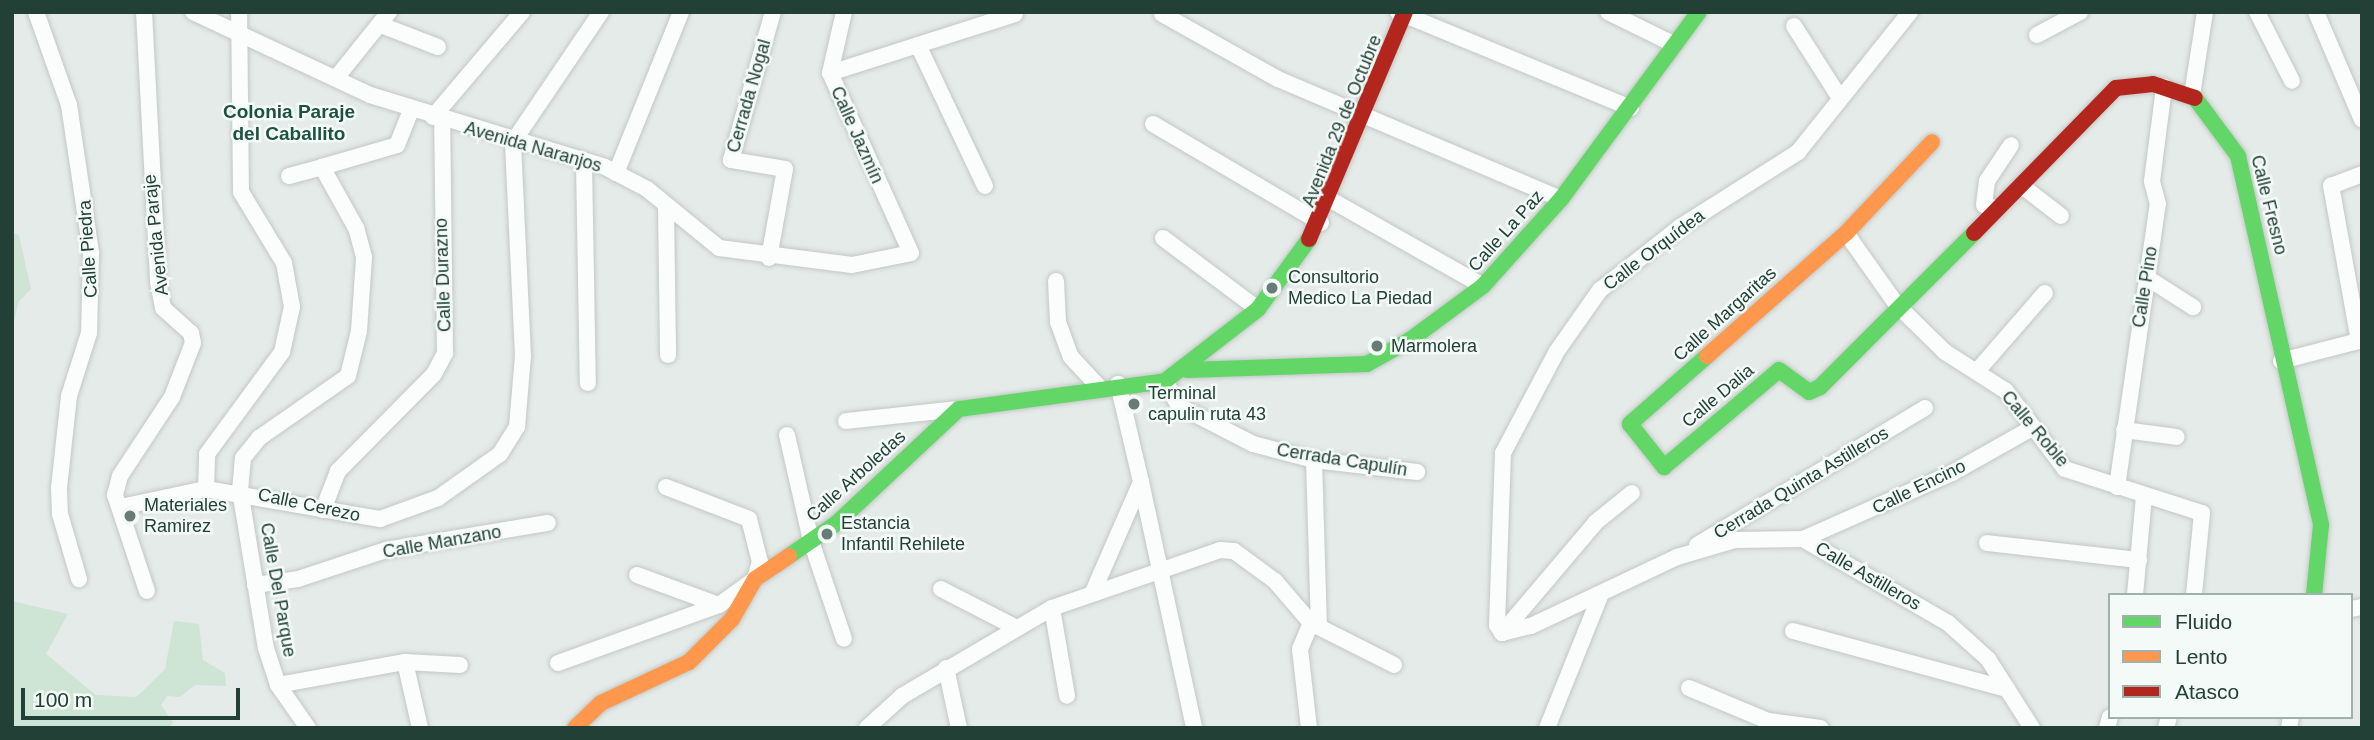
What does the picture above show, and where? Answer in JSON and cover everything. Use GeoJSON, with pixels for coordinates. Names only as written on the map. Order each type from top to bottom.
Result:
{"type":"FeatureCollection","features":[{"type":"Feature","properties":{"kind":"street","name":"Calle Piedra"},"geometry":{"type":"LineString","coordinates":[[36,12],[69,105],[91,253],[89,333],[69,396],[59,488],[60,514],[79,579]]}},
{"type":"Feature","properties":{"kind":"street","name":"Avenida Paraje"},"geometry":{"type":"LineString","coordinates":[[121,507],[115,495],[120,475],[172,397],[193,343],[191,333],[163,308],[158,282],[144,12]]}},
{"type":"Feature","properties":{"kind":"street","name":"Avenida Naranjos"},"geometry":{"type":"LineString","coordinates":[[193,12],[411,110],[616,173],[666,206],[719,248],[769,258],[852,265],[911,253]]}},
{"type":"Feature","properties":{"kind":"street"},"geometry":{"type":"LineString","coordinates":[[206,489],[207,454],[282,352],[292,307],[284,263],[241,192],[234,29],[239,12]]}},
{"type":"Feature","properties":{"kind":"street"},"geometry":{"type":"LineString","coordinates":[[437,119],[522,12]]}},
{"type":"Feature","properties":{"kind":"street"},"geometry":{"type":"LineString","coordinates":[[513,142],[601,12]]}},
{"type":"Feature","properties":{"kind":"street"},"geometry":{"type":"LineString","coordinates":[[616,173],[681,12]]}},
{"type":"Feature","properties":{"kind":"street","name":"Cerrada Nogal"},"geometry":{"type":"LineString","coordinates":[[769,258],[785,169],[731,160],[773,12]]}},
{"type":"Feature","properties":{"kind":"street","name":"Calle Jazmín"},"geometry":{"type":"LineString","coordinates":[[844,12],[830,73],[911,253]]}},
{"type":"Feature","properties":{"kind":"street"},"geometry":{"type":"LineString","coordinates":[[1608,12],[1671,43]]}},
{"type":"Feature","properties":{"kind":"street","name":"Calle La Paz"},"geometry":{"type":"LineString","coordinates":[[1187,370],[1228,373],[1367,364],[1483,286],[1561,199],[1631,108],[1671,43],[1699,12]]}},
{"type":"Feature","properties":{"kind":"street","name":"Calle Orquídea"},"geometry":{"type":"LineString","coordinates":[[1502,633],[1497,625],[1503,453],[1557,351],[1600,290],[1680,227],[1798,152],[1838,95],[1910,12]]}},
{"type":"Feature","properties":{"kind":"street"},"geometry":{"type":"LineString","coordinates":[[2037,35],[2080,12]]}},
{"type":"Feature","properties":{"kind":"street"},"geometry":{"type":"LineString","coordinates":[[1897,305],[1994,208],[2022,186],[2105,96],[2137,81],[2192,95],[2205,12]]}},
{"type":"Feature","properties":{"kind":"street"},"geometry":{"type":"LineString","coordinates":[[2257,12],[2291,81]]}},
{"type":"Feature","properties":{"kind":"street"},"geometry":{"type":"LineString","coordinates":[[2316,12],[2362,120]]}},
{"type":"Feature","properties":{"kind":"street"},"geometry":{"type":"LineString","coordinates":[[1402,13],[1631,108]]}},
{"type":"Feature","properties":{"kind":"street","name":"Avenida 29 de Octubre"},"geometry":{"type":"LineString","coordinates":[[1118,384],[1165,381],[1187,370],[1258,309],[1321,223],[1368,116],[1402,13]]}},
{"type":"Feature","properties":{"kind":"street"},"geometry":{"type":"LineString","coordinates":[[830,73],[1015,14]]}},
{"type":"Feature","properties":{"kind":"street"},"geometry":{"type":"LineString","coordinates":[[1163,14],[1245,63],[1561,199]]}},
{"type":"Feature","properties":{"kind":"street"},"geometry":{"type":"LineString","coordinates":[[336,78],[385,19],[438,47]]}},
{"type":"Feature","properties":{"kind":"street"},"geometry":{"type":"LineString","coordinates":[[1794,26],[1838,95]]}},
{"type":"Feature","properties":{"kind":"street"},"geometry":{"type":"LineString","coordinates":[[918,45],[985,186]]}},
{"type":"Feature","properties":{"kind":"street","name":"Calle Pino"},"geometry":{"type":"LineString","coordinates":[[2117,487],[2147,277],[2164,87]]}},
{"type":"Feature","properties":{"kind":"street","name":"Calle Fresno"},"geometry":{"type":"LineString","coordinates":[[2192,95],[2238,156],[2281,361],[2321,525],[2314,593]]}},
{"type":"Feature","properties":{"kind":"street"},"geometry":{"type":"LineString","coordinates":[[289,176],[397,145],[411,110]]}},
{"type":"Feature","properties":{"kind":"street","name":"Calle Durazno"},"geometry":{"type":"LineString","coordinates":[[323,510],[338,471],[434,374],[445,353],[437,119]]}},
{"type":"Feature","properties":{"kind":"street"},"geometry":{"type":"LineString","coordinates":[[1153,124],[1321,223]]}},
{"type":"Feature","properties":{"kind":"street","name":"Calle Cerezo"},"geometry":{"type":"LineString","coordinates":[[121,507],[206,489],[240,491],[323,510],[380,519],[426,502],[500,454],[517,427],[523,356],[513,142]]}},
{"type":"Feature","properties":{"kind":"street","name":"Calle Margaritas"},"geometry":{"type":"LineString","coordinates":[[1630,424],[1846,233],[1932,142]]}},
{"type":"Feature","properties":{"kind":"street"},"geometry":{"type":"LineString","coordinates":[[1994,208],[1984,205],[1986,181],[2011,145]]}},
{"type":"Feature","properties":{"kind":"street"},"geometry":{"type":"LineString","coordinates":[[584,163],[588,383]]}},
{"type":"Feature","properties":{"kind":"street","name":"Calle Del Parque"},"geometry":{"type":"LineString","coordinates":[[308,728],[278,685],[256,585],[240,491],[243,458],[259,438],[336,390],[353,359],[364,257],[356,228],[322,167]]}},
{"type":"Feature","properties":{"kind":"street"},"geometry":{"type":"LineString","coordinates":[[2281,361],[2359,341],[2331,187],[2362,174]]}},
{"type":"Feature","properties":{"kind":"street"},"geometry":{"type":"LineString","coordinates":[[2022,186],[2061,216]]}},
{"type":"Feature","properties":{"kind":"street"},"geometry":{"type":"LineString","coordinates":[[1331,200],[1483,286]]}},
{"type":"Feature","properties":{"kind":"street"},"geometry":{"type":"LineString","coordinates":[[666,206],[668,355]]}},
{"type":"Feature","properties":{"kind":"street","name":"Calle Roble"},"geometry":{"type":"LineString","coordinates":[[1846,233],[1897,305],[1945,352],[1978,370],[2006,391],[2065,469],[2144,497],[2202,513],[2194,593]]}},
{"type":"Feature","properties":{"kind":"street"},"geometry":{"type":"LineString","coordinates":[[1163,238],[1258,309]]}},
{"type":"Feature","properties":{"kind":"street"},"geometry":{"type":"LineString","coordinates":[[2147,277],[2193,307]]}},
{"type":"Feature","properties":{"kind":"street"},"geometry":{"type":"LineString","coordinates":[[1056,281],[1058,322],[1071,357],[1098,386]]}},
{"type":"Feature","properties":{"kind":"street"},"geometry":{"type":"LineString","coordinates":[[1978,370],[2045,293]]}},
{"type":"Feature","properties":{"kind":"street","name":"Calle Dalia"},"geometry":{"type":"LineString","coordinates":[[1630,424],[1664,467],[1779,370],[1809,392],[1820,387],[1897,305]]}},
{"type":"Feature","properties":{"kind":"street","name":"Cerrada Capulín"},"geometry":{"type":"LineString","coordinates":[[1165,381],[1180,406],[1253,444],[1314,460],[1417,472]]}},
{"type":"Feature","properties":{"kind":"street"},"geometry":{"type":"LineString","coordinates":[[846,421],[959,410],[1118,384],[1194,728]]}},
{"type":"Feature","properties":{"kind":"street","name":"Cerrada Quinta Astilleros"},"geometry":{"type":"LineString","coordinates":[[1677,557],[1925,408]]}},
{"type":"Feature","properties":{"kind":"street","name":"Calle Arboledas"},"geometry":{"type":"LineString","coordinates":[[575,728],[588,714],[689,663],[732,619],[755,579],[811,541],[959,410]]}},
{"type":"Feature","properties":{"kind":"street","name":"Calle Encino"},"geometry":{"type":"LineString","coordinates":[[1803,540],[1952,473],[2032,428]]}},
{"type":"Feature","properties":{"kind":"street"},"geometry":{"type":"LineString","coordinates":[[2124,430],[2177,437]]}},
{"type":"Feature","properties":{"kind":"street"},"geometry":{"type":"LineString","coordinates":[[787,435],[811,541],[844,639]]}},
{"type":"Feature","properties":{"kind":"street"},"geometry":{"type":"LineString","coordinates":[[1309,728],[1300,649],[1315,625],[1314,460]]}},
{"type":"Feature","properties":{"kind":"street"},"geometry":{"type":"LineString","coordinates":[[1094,592],[1141,482]]}},
{"type":"Feature","properties":{"kind":"street"},"geometry":{"type":"LineString","coordinates":[[558,663],[719,605],[755,579],[760,562],[749,519],[666,487]]}},
{"type":"Feature","properties":{"kind":"street"},"geometry":{"type":"LineString","coordinates":[[1502,633],[1595,522],[1632,493]]}},
{"type":"Feature","properties":{"kind":"street"},"geometry":{"type":"LineString","coordinates":[[2134,593],[2144,497]]}},
{"type":"Feature","properties":{"kind":"street"},"geometry":{"type":"LineString","coordinates":[[121,507],[147,591]]}},
{"type":"Feature","properties":{"kind":"street","name":"Calle Manzano"},"geometry":{"type":"LineString","coordinates":[[256,585],[298,579],[386,550],[548,523]]}},
{"type":"Feature","properties":{"kind":"street","name":"Calle Astilleros"},"geometry":{"type":"LineString","coordinates":[[1502,633],[1601,594],[1677,557],[1735,540],[1803,540],[1948,624],[1988,659],[2032,728]]}},
{"type":"Feature","properties":{"kind":"street"},"geometry":{"type":"LineString","coordinates":[[1987,543],[2139,560]]}},
{"type":"Feature","properties":{"kind":"street"},"geometry":{"type":"LineString","coordinates":[[867,728],[946,668],[1052,608],[1159,570],[1234,551],[1275,581],[1315,625],[1394,665]]}},
{"type":"Feature","properties":{"kind":"street"},"geometry":{"type":"LineString","coordinates":[[637,575],[719,605]]}},
{"type":"Feature","properties":{"kind":"street"},"geometry":{"type":"LineString","coordinates":[[941,589],[1017,628]]}},
{"type":"Feature","properties":{"kind":"street"},"geometry":{"type":"LineString","coordinates":[[1547,728],[1601,594]]}},
{"type":"Feature","properties":{"kind":"street"},"geometry":{"type":"LineString","coordinates":[[1052,608],[1067,696]]}},
{"type":"Feature","properties":{"kind":"street"},"geometry":{"type":"LineString","coordinates":[[1793,631],[2007,689]]}},
{"type":"Feature","properties":{"kind":"street"},"geometry":{"type":"LineString","coordinates":[[278,685],[405,663],[460,665]]}},
{"type":"Feature","properties":{"kind":"street"},"geometry":{"type":"LineString","coordinates":[[405,663],[419,728]]}},
{"type":"Feature","properties":{"kind":"street"},"geometry":{"type":"LineString","coordinates":[[946,668],[959,728]]}},
{"type":"Feature","properties":{"kind":"street"},"geometry":{"type":"LineString","coordinates":[[1689,688],[1768,721],[1821,728]]}},
{"type":"Feature","properties":{"kind":"green space"},"geometry":{"type":"Polygon","coordinates":[[[12,233],[19,235],[31,289],[19,301],[12,329],[12,233]]]}},
{"type":"Feature","properties":{"kind":"green space"},"geometry":{"type":"Polygon","coordinates":[[[12,601],[68,614],[46,654],[96,695],[136,697],[144,690],[165,669],[174,621],[199,624],[203,660],[225,673],[226,686],[195,685],[180,697],[167,696],[161,705],[173,722],[170,728],[12,728],[12,601]]]}},
{"type":"Feature","properties":{"kind":"traffic: fast"},"geometry":{"type":"LineString","coordinates":[[1187,370],[1367,364],[1410,340],[1483,286],[1561,199],[1699,12]]}},
{"type":"Feature","properties":{"kind":"traffic: fast"},"geometry":{"type":"LineString","coordinates":[[2195,98],[2238,156],[2321,525],[2314,593]]}},
{"type":"Feature","properties":{"kind":"traffic: fast"},"geometry":{"type":"LineString","coordinates":[[1707,356],[1630,424],[1664,467],[1779,370],[1809,392],[1820,387],[1974,233]]}},
{"type":"Feature","properties":{"kind":"traffic: fast"},"geometry":{"type":"LineString","coordinates":[[789,556],[837,523],[959,409],[1165,381],[1258,309],[1309,239]]}},
{"type":"Feature","properties":{"kind":"traffic: slow"},"geometry":{"type":"LineString","coordinates":[[1707,356],[1846,233],[1932,142]]}},
{"type":"Feature","properties":{"kind":"traffic: slow"},"geometry":{"type":"LineString","coordinates":[[575,728],[601,703],[689,662],[732,619],[755,579],[789,556]]}},
{"type":"Feature","properties":{"kind":"traffic: jam"},"geometry":{"type":"LineString","coordinates":[[1309,239],[1405,12]]}},
{"type":"Feature","properties":{"kind":"traffic: jam"},"geometry":{"type":"LineString","coordinates":[[1974,233],[2116,88],[2153,84],[2195,98]]}},
{"type":"Feature","properties":{"kind":"place","name":"Consultorio Medico La Piedad"},"geometry":{"type":"Point","coordinates":[1272,288]}},
{"type":"Feature","properties":{"kind":"place","name":"Marmolera"},"geometry":{"type":"Point","coordinates":[1377,346]}},
{"type":"Feature","properties":{"kind":"place","name":"Terminal capulin ruta 43"},"geometry":{"type":"Point","coordinates":[1134,404]}},
{"type":"Feature","properties":{"kind":"place","name":"Materiales Ramirez"},"geometry":{"type":"Point","coordinates":[130,516]}},
{"type":"Feature","properties":{"kind":"place","name":"Estancia Infantil Rehilete"},"geometry":{"type":"Point","coordinates":[827,534]}},
{"type":"Feature","properties":{"kind":"district","name":"Colonia Paraje del Caballito"},"geometry":{"type":"Point","coordinates":[289,123]}}]}
